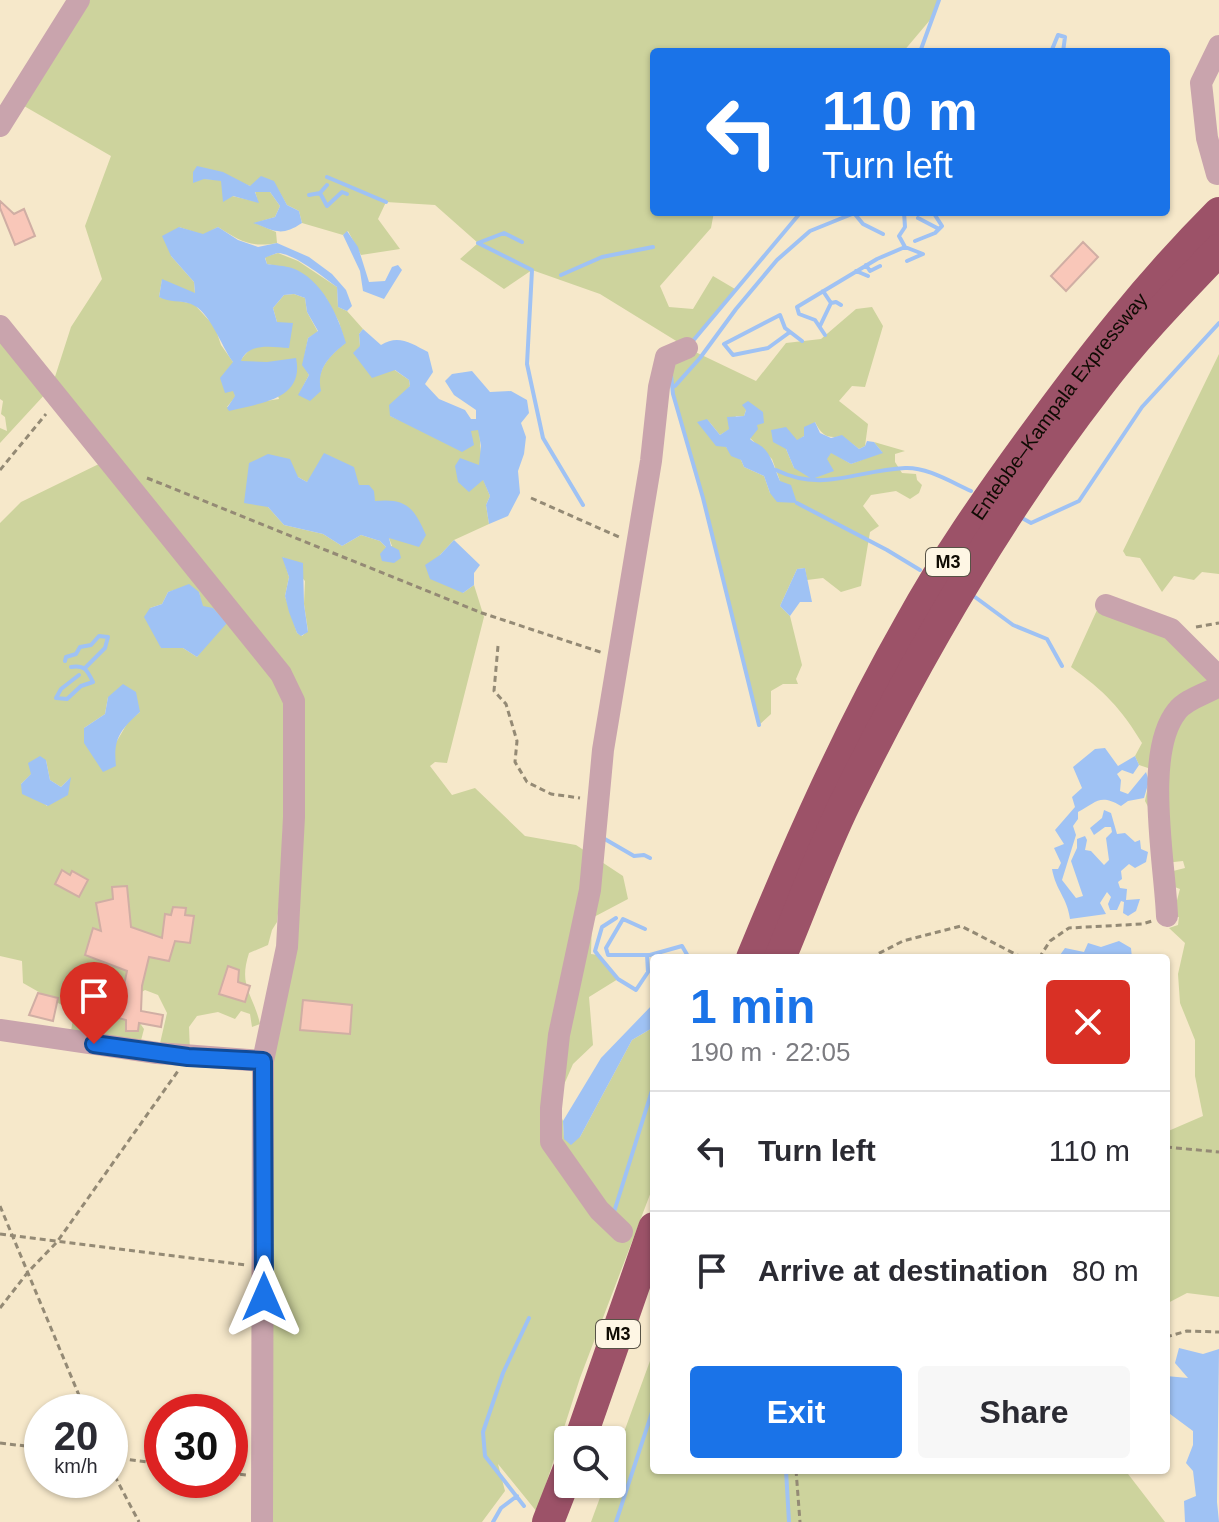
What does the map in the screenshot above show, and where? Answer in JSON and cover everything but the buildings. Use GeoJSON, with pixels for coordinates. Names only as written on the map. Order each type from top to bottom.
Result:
{"type":"FeatureCollection","features":[{"type":"Feature","properties":{"kind":"highway","name":"Entebbe–Kampala Expressway"},"geometry":{"type":"LineString","coordinates":[[754,954],[792,860],[855,727],[910,622],[978,512],[1108,336],[1219,213]]}},
{"type":"Feature","properties":{"kind":"highway","name":"Entebbe–Kampala Expressway"},"geometry":{"type":"LineString","coordinates":[[782,954],[846,802],[980,554],[1099,384],[1171,300],[1219,250]]}},
{"type":"Feature","properties":{"kind":"highway","name":"M3"},"geometry":{"type":"LineString","coordinates":[[585,1426],[650,1239]]}},
{"type":"Feature","properties":{"kind":"highway","name":"M3"},"geometry":{"type":"LineString","coordinates":[[607,1426],[650,1306]]}},
{"type":"Feature","properties":{"kind":"highway"},"geometry":{"type":"LineString","coordinates":[[548,1522],[557,1498]]}},
{"type":"Feature","properties":{"kind":"highway"},"geometry":{"type":"LineString","coordinates":[[572,1522],[581,1498]]}},
{"type":"Feature","properties":{"kind":"street"},"geometry":{"type":"LineString","coordinates":[[0,126],[79,0]]}},
{"type":"Feature","properties":{"kind":"street"},"geometry":{"type":"LineString","coordinates":[[1217,174],[1207,138],[1201,83],[1219,46]]}},
{"type":"Feature","properties":{"kind":"street"},"geometry":{"type":"LineString","coordinates":[[0,326],[281,674],[294,701],[294,817],[287,947],[263,1061],[262,1522]]}},
{"type":"Feature","properties":{"kind":"street"},"geometry":{"type":"LineString","coordinates":[[622,1232],[599,1210],[551,1142],[551,1108],[559,1035],[590,890],[603,750],[651,461],[659,387],[666,357],[687,348]]}},
{"type":"Feature","properties":{"kind":"street"},"geometry":{"type":"LineString","coordinates":[[1106,605],[1165,625],[1219,677]]}},
{"type":"Feature","properties":{"kind":"street"},"geometry":{"type":"LineString","coordinates":[[1167,916],[1160,841],[1159,761],[1162,744],[1175,712],[1183,704],[1219,686]]}},
{"type":"Feature","properties":{"kind":"street"},"geometry":{"type":"LineString","coordinates":[[0,1030],[188,1057],[263,1061]]}},
{"type":"Feature","properties":{"kind":"path"},"geometry":{"type":"LineString","coordinates":[[0,470],[58,398]]}},
{"type":"Feature","properties":{"kind":"path"},"geometry":{"type":"LineString","coordinates":[[112,465],[482,613],[618,658]]}},
{"type":"Feature","properties":{"kind":"path"},"geometry":{"type":"LineString","coordinates":[[531,498],[637,545]]}},
{"type":"Feature","properties":{"kind":"path"},"geometry":{"type":"LineString","coordinates":[[1180,638],[1196,626],[1219,623]]}},
{"type":"Feature","properties":{"kind":"path"},"geometry":{"type":"LineString","coordinates":[[498,646],[494,691],[506,704],[517,741],[515,762],[527,782],[551,794],[578,797],[598,808]]}},
{"type":"Feature","properties":{"kind":"path"},"geometry":{"type":"LineString","coordinates":[[1042,954],[1050,941],[1069,928],[1142,924],[1167,916]]}},
{"type":"Feature","properties":{"kind":"path"},"geometry":{"type":"LineString","coordinates":[[878,954],[903,941],[961,926],[1015,954]]}},
{"type":"Feature","properties":{"kind":"path"},"geometry":{"type":"LineString","coordinates":[[0,1308],[57,1242],[188,1057]]}},
{"type":"Feature","properties":{"kind":"path"},"geometry":{"type":"LineString","coordinates":[[1170,1147],[1219,1152]]}},
{"type":"Feature","properties":{"kind":"path"},"geometry":{"type":"LineString","coordinates":[[0,1206],[79,1394]]}},
{"type":"Feature","properties":{"kind":"path"},"geometry":{"type":"LineString","coordinates":[[0,1234],[264,1267]]}},
{"type":"Feature","properties":{"kind":"path"},"geometry":{"type":"LineString","coordinates":[[1170,1336],[1187,1331],[1219,1332]]}},
{"type":"Feature","properties":{"kind":"path"},"geometry":{"type":"LineString","coordinates":[[0,1443],[24,1446]]}},
{"type":"Feature","properties":{"kind":"path"},"geometry":{"type":"LineString","coordinates":[[796,1474],[800,1522]]}},
{"type":"Feature","properties":{"kind":"path"},"geometry":{"type":"LineString","coordinates":[[126,1498],[139,1522]]}},
{"type":"Feature","properties":{"kind":"green space"},"geometry":{"type":"Polygon","coordinates":[[[90,0],[939,0],[930,20],[906,48],[650,48],[650,216],[713,216],[711,228],[660,286],[669,307],[693,309],[713,276],[735,289],[687,348],[756,381],[786,343],[821,339],[856,309],[872,307],[883,326],[865,387],[852,386],[839,401],[868,424],[865,446],[859,449],[842,436],[826,435],[815,422],[804,436],[786,449],[794,468],[827,458],[831,452],[851,464],[882,452],[874,442],[905,451],[895,454],[895,462],[902,473],[916,474],[922,485],[919,493],[910,499],[896,491],[871,495],[863,506],[879,526],[870,532],[861,586],[841,592],[823,578],[807,580],[805,568],[797,569],[780,606],[790,616],[802,665],[796,679],[798,684],[783,684],[771,691],[771,714],[759,725],[703,498],[673,394],[670,369],[686,347],[600,294],[532,270],[504,289],[460,259],[478,243],[435,205],[386,202],[378,219],[400,249],[361,255],[348,231],[343,235],[302,223],[299,211],[287,205],[273,181],[250,186],[235,180],[204,179],[221,180],[232,196],[258,202],[255,191],[270,192],[280,206],[275,217],[255,223],[276,232],[277,243],[260,245],[246,242],[218,227],[203,235],[179,227],[171,256],[194,282],[195,294],[162,280],[159,297],[194,304],[215,327],[221,345],[233,362],[235,397],[227,407],[279,399],[267,362],[240,362],[277,322],[273,308],[284,295],[294,294],[305,298],[307,312],[318,332],[308,338],[303,364],[309,375],[299,394],[320,391],[320,376],[325,364],[345,343],[339,322],[326,298],[293,269],[267,264],[265,257],[278,253],[298,261],[337,287],[338,307],[347,311],[363,329],[359,334],[360,346],[409,380],[410,386],[390,416],[416,427],[479,429],[483,479],[490,496],[486,505],[489,524],[454,540],[440,555],[463,593],[474,585],[484,617],[447,763],[435,762],[430,766],[452,795],[475,788],[525,836],[576,845],[623,876],[628,899],[592,918],[591,954],[598,955],[618,979],[589,997],[593,1045],[573,1064],[556,1103],[563,1121],[564,1139],[580,1137],[632,1040],[650,1029],[650,1194],[565,1426],[554,1426],[554,1459],[537,1512],[498,1464],[505,1491],[482,1522],[265,1522],[264,1061],[288,959],[301,693],[273,671],[287,703],[281,887],[277,922],[268,945],[249,953],[245,974],[260,1024],[252,1027],[250,1014],[241,1011],[235,1019],[218,1012],[197,1016],[189,1027],[190,1052],[158,1052],[167,1013],[158,995],[145,990],[125,1002],[144,1029],[139,1048],[70,1038],[74,1012],[23,983],[22,961],[0,956],[0,523],[21,502],[103,462],[53,383],[71,327],[102,279],[85,226],[111,156],[24,106],[90,0]],[[746,410],[744,416],[736,416],[730,429],[720,435],[707,419],[744,467],[764,476],[770,493],[780,481],[772,459],[750,438],[746,410]],[[298,477],[268,507],[284,525],[323,534],[342,546],[361,535],[380,541],[386,547],[392,546],[375,501],[359,485],[311,479],[307,482],[298,477]],[[283,557],[289,577],[285,596],[297,633],[302,636],[308,631],[305,581],[283,557]],[[178,589],[168,592],[162,604],[150,608],[161,648],[183,648],[197,657],[209,641],[199,592],[178,589]],[[108,697],[105,714],[84,728],[114,746],[128,722],[140,712],[108,697]],[[46,760],[21,784],[47,806],[70,778],[61,787],[50,780],[46,760]]]}},
{"type":"Feature","properties":{"kind":"green space"},"geometry":{"type":"Polygon","coordinates":[[[0,333],[47,392],[0,443],[0,428],[7,431],[5,417],[1,414],[0,333]]]}},
{"type":"Feature","properties":{"kind":"green space"},"geometry":{"type":"Polygon","coordinates":[[[1219,354],[1219,574],[1202,572],[1194,580],[1174,576],[1162,592],[1140,558],[1126,556],[1123,551],[1219,354]]]}},
{"type":"Feature","properties":{"kind":"green space"},"geometry":{"type":"Polygon","coordinates":[[[1097,610],[1171,634],[1219,682],[1219,1297],[1187,1293],[1170,1302],[1170,1130],[1203,1116],[1195,1076],[1195,1040],[1180,1003],[1178,974],[1185,943],[1169,928],[1178,925],[1179,917],[1166,919],[1176,904],[1180,889],[1164,883],[1169,872],[1185,868],[1183,861],[1165,863],[1154,818],[1145,801],[1148,768],[1139,765],[1135,756],[1142,743],[1111,701],[1071,667],[1097,610]]]}},
{"type":"Feature","properties":{"kind":"green space"},"geometry":{"type":"Polygon","coordinates":[[[650,1361],[650,1474],[1128,1474],[1165,1522],[591,1522],[600,1498],[626,1498],[626,1427],[650,1361]]]}},
{"type":"Feature","properties":{"kind":"water"},"geometry":{"type":"Polygon","coordinates":[[[197,166],[223,172],[250,186],[261,176],[274,181],[287,205],[299,211],[302,223],[283,231],[253,223],[275,217],[280,206],[270,192],[255,192],[259,203],[233,196],[223,202],[221,181],[204,179],[193,183],[193,172],[197,166]]]}},
{"type":"Feature","properties":{"kind":"water"},"geometry":{"type":"Polygon","coordinates":[[[179,227],[203,234],[218,227],[238,240],[258,247],[277,243],[309,257],[332,274],[346,290],[352,306],[347,311],[338,307],[337,287],[309,267],[285,254],[265,258],[267,264],[292,268],[312,280],[327,299],[343,332],[346,343],[325,364],[320,376],[321,391],[310,401],[298,395],[309,375],[302,365],[308,338],[318,331],[307,312],[305,298],[294,294],[284,295],[273,308],[277,322],[293,323],[289,348],[255,348],[241,361],[267,362],[296,358],[297,372],[293,383],[277,398],[229,411],[227,408],[235,396],[233,391],[225,393],[220,378],[233,362],[209,321],[191,304],[159,297],[162,279],[195,293],[194,282],[171,256],[162,236],[179,227]]]}},
{"type":"Feature","properties":{"kind":"water"},"geometry":{"type":"Polygon","coordinates":[[[347,231],[358,247],[369,282],[385,281],[392,267],[398,265],[402,270],[384,299],[363,291],[360,271],[343,235],[347,231]]]}},
{"type":"Feature","properties":{"kind":"water"},"geometry":{"type":"Polygon","coordinates":[[[363,329],[381,345],[399,340],[428,352],[433,372],[425,384],[439,399],[465,410],[471,419],[476,419],[476,410],[454,395],[445,381],[452,374],[472,371],[490,392],[511,391],[527,400],[529,413],[521,423],[526,437],[518,471],[520,493],[508,516],[489,524],[486,505],[490,496],[483,480],[469,492],[458,482],[455,466],[460,458],[479,465],[481,446],[478,430],[471,431],[474,445],[462,452],[390,416],[389,405],[410,386],[409,380],[395,370],[372,378],[353,353],[360,346],[359,334],[363,329]]]}},
{"type":"Feature","properties":{"kind":"water"},"geometry":{"type":"Polygon","coordinates":[[[748,401],[763,412],[764,423],[757,425],[758,429],[750,439],[767,452],[780,481],[791,485],[797,503],[777,502],[764,476],[744,467],[741,460],[731,456],[726,447],[716,446],[697,422],[707,419],[720,435],[729,429],[727,417],[744,416],[746,410],[742,405],[748,401]]]}},
{"type":"Feature","properties":{"kind":"water"},"geometry":{"type":"Polygon","coordinates":[[[815,422],[820,433],[831,438],[842,435],[859,449],[867,441],[874,442],[883,453],[851,464],[831,453],[827,459],[834,471],[812,479],[794,468],[786,449],[773,442],[771,430],[786,427],[797,440],[804,436],[804,427],[815,422]]]}},
{"type":"Feature","properties":{"kind":"water"},"geometry":{"type":"Polygon","coordinates":[[[324,453],[354,467],[359,485],[369,485],[374,491],[375,501],[395,501],[408,507],[426,535],[419,547],[389,538],[391,546],[399,550],[401,558],[394,563],[382,561],[380,554],[386,547],[380,541],[361,535],[342,546],[323,534],[284,525],[268,507],[244,503],[249,463],[268,454],[290,459],[298,477],[307,482],[324,453]]]}},
{"type":"Feature","properties":{"kind":"water"},"geometry":{"type":"Polygon","coordinates":[[[454,540],[480,565],[474,573],[474,585],[463,593],[430,579],[425,565],[454,540]]]}},
{"type":"Feature","properties":{"kind":"water"},"geometry":{"type":"Polygon","coordinates":[[[282,557],[303,563],[308,632],[301,636],[297,633],[285,596],[289,577],[282,557]]]}},
{"type":"Feature","properties":{"kind":"water"},"geometry":{"type":"Polygon","coordinates":[[[805,568],[812,602],[800,602],[790,616],[780,606],[797,569],[805,568]]]}},
{"type":"Feature","properties":{"kind":"water"},"geometry":{"type":"Polygon","coordinates":[[[189,584],[199,592],[203,606],[213,608],[227,623],[197,657],[183,648],[161,648],[144,617],[150,608],[162,604],[168,592],[189,584]]]}},
{"type":"Feature","properties":{"kind":"water"},"geometry":{"type":"Polygon","coordinates":[[[123,684],[136,692],[140,712],[119,736],[116,766],[103,772],[84,743],[84,728],[105,714],[108,697],[123,684]]]}},
{"type":"Feature","properties":{"kind":"water"},"geometry":{"type":"Polygon","coordinates":[[[1105,748],[1118,766],[1135,756],[1139,765],[1133,774],[1122,770],[1117,774],[1121,780],[1120,791],[1128,794],[1146,772],[1149,781],[1144,798],[1128,801],[1121,806],[1102,800],[1078,812],[1073,826],[1076,835],[1062,880],[1076,898],[1083,896],[1071,861],[1077,839],[1085,836],[1085,850],[1091,851],[1104,865],[1109,860],[1106,838],[1112,832],[1111,827],[1105,827],[1094,835],[1090,828],[1102,818],[1104,810],[1111,813],[1117,834],[1125,833],[1135,842],[1140,840],[1141,849],[1148,852],[1146,862],[1135,868],[1129,864],[1121,871],[1122,879],[1118,882],[1120,888],[1127,889],[1126,900],[1140,899],[1136,911],[1128,916],[1123,913],[1124,902],[1121,901],[1117,910],[1110,910],[1108,904],[1111,897],[1107,892],[1100,903],[1106,914],[1070,919],[1052,869],[1058,869],[1061,863],[1054,848],[1064,844],[1055,830],[1075,807],[1072,797],[1082,788],[1073,767],[1095,749],[1105,748]]]}},
{"type":"Feature","properties":{"kind":"water"},"geometry":{"type":"Polygon","coordinates":[[[40,756],[46,760],[50,780],[61,787],[71,777],[68,795],[48,806],[22,794],[21,784],[31,774],[28,763],[40,756]]]}},
{"type":"Feature","properties":{"kind":"water"},"geometry":{"type":"Polygon","coordinates":[[[1119,941],[1131,948],[1132,954],[1061,954],[1065,948],[1084,952],[1088,943],[1101,947],[1119,941]]]}},
{"type":"Feature","properties":{"kind":"water"},"geometry":{"type":"Polygon","coordinates":[[[650,1007],[650,1029],[632,1040],[580,1137],[571,1145],[564,1139],[563,1121],[601,1058],[650,1007]]]}},
{"type":"Feature","properties":{"kind":"water"},"geometry":{"type":"Polygon","coordinates":[[[1179,1348],[1203,1354],[1219,1349],[1219,1522],[1185,1522],[1184,1501],[1196,1496],[1193,1471],[1186,1463],[1193,1445],[1193,1431],[1170,1414],[1170,1376],[1188,1378],[1175,1363],[1179,1348]]]}},
{"type":"Feature","properties":{"kind":"waterway"},"geometry":{"type":"LineString","coordinates":[[921,48],[939,0]]}},
{"type":"Feature","properties":{"kind":"waterway"},"geometry":{"type":"LineString","coordinates":[[1053,48],[1058,35],[1065,37],[1064,48]]}},
{"type":"Feature","properties":{"kind":"waterway"},"geometry":{"type":"LineString","coordinates":[[327,177],[386,202]]}},
{"type":"Feature","properties":{"kind":"waterway"},"geometry":{"type":"LineString","coordinates":[[327,185],[320,193],[327,206],[342,192],[347,194]]}},
{"type":"Feature","properties":{"kind":"waterway"},"geometry":{"type":"LineString","coordinates":[[309,195],[320,193]]}},
{"type":"Feature","properties":{"kind":"waterway"},"geometry":{"type":"LineString","coordinates":[[692,342],[798,216]]}},
{"type":"Feature","properties":{"kind":"waterway"},"geometry":{"type":"LineString","coordinates":[[675,386],[777,260],[810,231],[847,216]]}},
{"type":"Feature","properties":{"kind":"waterway"},"geometry":{"type":"LineString","coordinates":[[856,216],[863,224],[883,234]]}},
{"type":"Feature","properties":{"kind":"waterway"},"geometry":{"type":"LineString","coordinates":[[825,335],[815,320],[799,314],[797,307],[877,259],[905,247],[899,236],[905,227],[904,216]]}},
{"type":"Feature","properties":{"kind":"waterway"},"geometry":{"type":"LineString","coordinates":[[915,241],[935,233],[942,226],[936,216]]}},
{"type":"Feature","properties":{"kind":"waterway"},"geometry":{"type":"LineString","coordinates":[[918,218],[939,229]]}},
{"type":"Feature","properties":{"kind":"waterway"},"geometry":{"type":"LineString","coordinates":[[522,242],[504,233],[478,243],[532,270],[527,364],[543,438],[583,505]]}},
{"type":"Feature","properties":{"kind":"waterway"},"geometry":{"type":"LineString","coordinates":[[561,275],[602,257],[653,247]]}},
{"type":"Feature","properties":{"kind":"waterway"},"geometry":{"type":"LineString","coordinates":[[905,247],[923,254],[907,261]]}},
{"type":"Feature","properties":{"kind":"waterway"},"geometry":{"type":"LineString","coordinates":[[866,265],[870,271],[880,266]]}},
{"type":"Feature","properties":{"kind":"waterway"},"geometry":{"type":"LineString","coordinates":[[856,271],[868,276]]}},
{"type":"Feature","properties":{"kind":"waterway"},"geometry":{"type":"LineString","coordinates":[[823,291],[831,303],[841,305]]}},
{"type":"Feature","properties":{"kind":"waterway"},"geometry":{"type":"LineString","coordinates":[[820,326],[831,303]]}},
{"type":"Feature","properties":{"kind":"waterway"},"geometry":{"type":"LineString","coordinates":[[790,332],[768,348],[733,355],[724,344],[780,315],[785,328],[802,341]]}},
{"type":"Feature","properties":{"kind":"waterway"},"geometry":{"type":"LineString","coordinates":[[1022,518],[1031,523],[1079,501],[1142,407],[1219,323]]}},
{"type":"Feature","properties":{"kind":"waterway"},"geometry":{"type":"LineString","coordinates":[[671,375],[673,394],[703,498],[759,725]]}},
{"type":"Feature","properties":{"kind":"waterway"},"geometry":{"type":"LineString","coordinates":[[776,470],[793,477],[825,480],[913,468],[971,491]]}},
{"type":"Feature","properties":{"kind":"waterway"},"geometry":{"type":"LineString","coordinates":[[797,503],[920,570]]}},
{"type":"Feature","properties":{"kind":"waterway"},"geometry":{"type":"LineString","coordinates":[[975,597],[1013,625],[1047,639],[1062,666]]}},
{"type":"Feature","properties":{"kind":"waterway"},"geometry":{"type":"LineString","coordinates":[[65,661],[66,657],[76,654],[80,647],[91,645],[99,636],[108,637],[105,648],[85,668]]}},
{"type":"Feature","properties":{"kind":"waterway"},"geometry":{"type":"LineString","coordinates":[[71,667],[85,669],[93,682],[81,686],[67,699],[56,698],[61,689],[79,675]]}},
{"type":"Feature","properties":{"kind":"waterway"},"geometry":{"type":"LineString","coordinates":[[603,838],[634,856],[650,858]]}},
{"type":"Feature","properties":{"kind":"waterway"},"geometry":{"type":"LineString","coordinates":[[616,918],[602,927],[595,951],[618,979],[636,990],[648,972],[647,955]]}},
{"type":"Feature","properties":{"kind":"waterway"},"geometry":{"type":"LineString","coordinates":[[645,929],[623,919],[606,948],[608,955],[650,955]]}},
{"type":"Feature","properties":{"kind":"waterway"},"geometry":{"type":"LineString","coordinates":[[654,954],[682,946],[687,954]]}},
{"type":"Feature","properties":{"kind":"waterway"},"geometry":{"type":"LineString","coordinates":[[614,1212],[650,1097]]}},
{"type":"Feature","properties":{"kind":"waterway"},"geometry":{"type":"LineString","coordinates":[[524,1506],[485,1456],[483,1432],[503,1373],[529,1318]]}},
{"type":"Feature","properties":{"kind":"waterway"},"geometry":{"type":"LineString","coordinates":[[616,1522],[650,1418]]}},
{"type":"Feature","properties":{"kind":"waterway"},"geometry":{"type":"LineString","coordinates":[[786,1474],[789,1522]]}},
{"type":"Feature","properties":{"kind":"waterway"},"geometry":{"type":"LineString","coordinates":[[493,1522],[501,1508],[517,1496]]}},
{"type":"Feature","properties":{"kind":"route"},"geometry":{"type":"LineString","coordinates":[[94,1044],[188,1057],[263,1061],[264,1297]]}}]}
